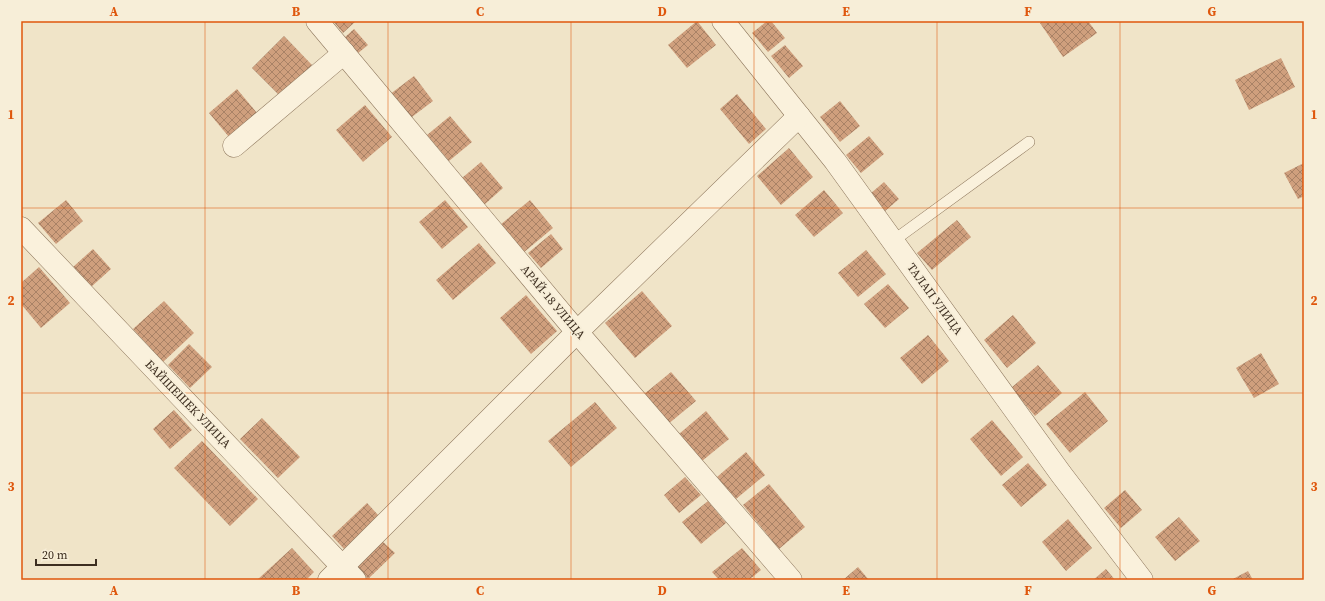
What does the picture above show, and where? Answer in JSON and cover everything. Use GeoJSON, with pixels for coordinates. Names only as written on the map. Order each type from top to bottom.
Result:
{"type":"FeatureCollection","features":[{"type":"Feature","properties":{"kind":"street","name":"АРАЙ-18 УЛИЦА"},"geometry":{"type":"LineString","coordinates":[[317,21],[578,332],[791,580]]}},
{"type":"Feature","properties":{"kind":"street","name":"ТАЛАП УЛИЦА"},"geometry":{"type":"LineString","coordinates":[[723,21],[835,161],[1061,474],[1142,580]]}},
{"type":"Feature","properties":{"kind":"street"},"geometry":{"type":"LineString","coordinates":[[234,146],[344,53]]}},
{"type":"Feature","properties":{"kind":"street"},"geometry":{"type":"LineString","coordinates":[[342,575],[578,332],[799,116]]}},
{"type":"Feature","properties":{"kind":"street","name":"БАЙШЕШЕК УЛИЦА"},"geometry":{"type":"LineString","coordinates":[[21,228],[342,575]]}},
{"type":"Feature","properties":{"kind":"lane"},"geometry":{"type":"LineString","coordinates":[[893,241],[1028,142]]}},
{"type":"Feature","properties":{"kind":"building"},"geometry":{"type":"Polygon","coordinates":[[[333,21],[356,21],[343,33],[333,21]]]}},
{"type":"Feature","properties":{"kind":"building"},"geometry":{"type":"Polygon","coordinates":[[[697,21],[716,45],[687,68],[668,45],[697,21]]]}},
{"type":"Feature","properties":{"kind":"building"},"geometry":{"type":"Polygon","coordinates":[[[767,21],[771,21],[785,38],[768,52],[752,33],[767,21]]]}},
{"type":"Feature","properties":{"kind":"building"},"geometry":{"type":"Polygon","coordinates":[[[1043,21],[1088,21],[1097,33],[1063,57],[1040,23],[1043,21]]]}},
{"type":"Feature","properties":{"kind":"building"},"geometry":{"type":"Polygon","coordinates":[[[354,29],[368,45],[357,54],[344,38],[354,29]]]}},
{"type":"Feature","properties":{"kind":"building"},"geometry":{"type":"Polygon","coordinates":[[[284,36],[312,65],[280,96],[252,68],[284,36]]]}},
{"type":"Feature","properties":{"kind":"building"},"geometry":{"type":"Polygon","coordinates":[[[785,45],[803,66],[789,78],[771,56],[785,45]]]}},
{"type":"Feature","properties":{"kind":"building"},"geometry":{"type":"Polygon","coordinates":[[[1281,58],[1295,87],[1249,110],[1235,80],[1281,58]]]}},
{"type":"Feature","properties":{"kind":"building"},"geometry":{"type":"Polygon","coordinates":[[[414,76],[433,101],[408,120],[389,95],[414,76]]]}},
{"type":"Feature","properties":{"kind":"building"},"geometry":{"type":"Polygon","coordinates":[[[237,89],[257,113],[229,137],[209,113],[237,89]]]}},
{"type":"Feature","properties":{"kind":"building"},"geometry":{"type":"Polygon","coordinates":[[[737,94],[766,129],[749,144],[720,109],[737,94]]]}},
{"type":"Feature","properties":{"kind":"building"},"geometry":{"type":"Polygon","coordinates":[[[840,101],[860,126],[840,142],[820,117],[840,101]]]}},
{"type":"Feature","properties":{"kind":"building"},"geometry":{"type":"Polygon","coordinates":[[[365,105],[392,137],[363,162],[336,130],[365,105]]]}},
{"type":"Feature","properties":{"kind":"building"},"geometry":{"type":"Polygon","coordinates":[[[450,116],[472,142],[449,161],[427,135],[450,116]]]}},
{"type":"Feature","properties":{"kind":"building"},"geometry":{"type":"Polygon","coordinates":[[[869,136],[884,154],[861,173],[846,155],[869,136]]]}},
{"type":"Feature","properties":{"kind":"building"},"geometry":{"type":"Polygon","coordinates":[[[789,148],[813,177],[781,205],[757,176],[789,148]]]}},
{"type":"Feature","properties":{"kind":"building"},"geometry":{"type":"Polygon","coordinates":[[[481,162],[503,188],[484,205],[462,178],[481,162]]]}},
{"type":"Feature","properties":{"kind":"building"},"geometry":{"type":"Polygon","coordinates":[[[1304,163],[1304,196],[1298,199],[1284,173],[1304,163]]]}},
{"type":"Feature","properties":{"kind":"building"},"geometry":{"type":"Polygon","coordinates":[[[884,182],[899,199],[884,212],[870,194],[884,182]]]}},
{"type":"Feature","properties":{"kind":"building"},"geometry":{"type":"Polygon","coordinates":[[[824,190],[843,213],[814,237],[795,215],[824,190]]]}},
{"type":"Feature","properties":{"kind":"building"},"geometry":{"type":"Polygon","coordinates":[[[66,200],[83,221],[56,244],[38,223],[66,200]]]}},
{"type":"Feature","properties":{"kind":"building"},"geometry":{"type":"Polygon","coordinates":[[[445,200],[468,227],[442,249],[419,222],[445,200]]]}},
{"type":"Feature","properties":{"kind":"building"},"geometry":{"type":"Polygon","coordinates":[[[530,200],[553,228],[523,253],[500,225],[530,200]]]}},
{"type":"Feature","properties":{"kind":"building"},"geometry":{"type":"Polygon","coordinates":[[[957,220],[971,237],[932,270],[917,253],[957,220]]]}},
{"type":"Feature","properties":{"kind":"building"},"geometry":{"type":"Polygon","coordinates":[[[551,234],[563,249],[541,268],[528,253],[551,234]]]}},
{"type":"Feature","properties":{"kind":"building"},"geometry":{"type":"Polygon","coordinates":[[[479,243],[496,263],[453,300],[436,280],[479,243]]]}},
{"type":"Feature","properties":{"kind":"building"},"geometry":{"type":"Polygon","coordinates":[[[93,249],[111,269],[91,287],[73,267],[93,249]]]}},
{"type":"Feature","properties":{"kind":"building"},"geometry":{"type":"Polygon","coordinates":[[[866,250],[886,274],[858,297],[838,273],[866,250]]]}},
{"type":"Feature","properties":{"kind":"building"},"geometry":{"type":"Polygon","coordinates":[[[39,267],[70,303],[41,328],[21,304],[21,283],[39,267]]]}},
{"type":"Feature","properties":{"kind":"building"},"geometry":{"type":"Polygon","coordinates":[[[888,284],[909,308],[885,328],[864,304],[888,284]]]}},
{"type":"Feature","properties":{"kind":"building"},"geometry":{"type":"Polygon","coordinates":[[[642,291],[672,326],[635,358],[605,323],[642,291]]]}},
{"type":"Feature","properties":{"kind":"building"},"geometry":{"type":"Polygon","coordinates":[[[526,295],[557,331],[531,354],[500,318],[526,295]]]}},
{"type":"Feature","properties":{"kind":"building"},"geometry":{"type":"Polygon","coordinates":[[[164,301],[194,333],[163,362],[133,329],[164,301]]]}},
{"type":"Feature","properties":{"kind":"building"},"geometry":{"type":"Polygon","coordinates":[[[1013,315],[1036,343],[1007,368],[984,340],[1013,315]]]}},
{"type":"Feature","properties":{"kind":"building"},"geometry":{"type":"Polygon","coordinates":[[[928,335],[949,361],[922,384],[900,358],[928,335]]]}},
{"type":"Feature","properties":{"kind":"building"},"geometry":{"type":"Polygon","coordinates":[[[189,344],[212,367],[190,388],[168,365],[189,344]]]}},
{"type":"Feature","properties":{"kind":"building"},"geometry":{"type":"Polygon","coordinates":[[[1261,353],[1279,384],[1254,398],[1236,368],[1261,353]]]}},
{"type":"Feature","properties":{"kind":"building"},"geometry":{"type":"Polygon","coordinates":[[[1038,365],[1062,393],[1035,416],[1011,388],[1038,365]]]}},
{"type":"Feature","properties":{"kind":"building"},"geometry":{"type":"Polygon","coordinates":[[[671,372],[696,401],[667,425],[643,395],[671,372]]]}},
{"type":"Feature","properties":{"kind":"building"},"geometry":{"type":"Polygon","coordinates":[[[1085,392],[1108,421],[1070,453],[1046,424],[1085,392]]]}},
{"type":"Feature","properties":{"kind":"building"},"geometry":{"type":"Polygon","coordinates":[[[595,402],[617,428],[571,467],[548,441],[595,402]]]}},
{"type":"Feature","properties":{"kind":"building"},"geometry":{"type":"Polygon","coordinates":[[[174,410],[192,430],[170,449],[153,429],[174,410]]]}},
{"type":"Feature","properties":{"kind":"building"},"geometry":{"type":"Polygon","coordinates":[[[706,411],[729,439],[702,461],[679,434],[706,411]]]}},
{"type":"Feature","properties":{"kind":"building"},"geometry":{"type":"Polygon","coordinates":[[[262,418],[300,457],[278,478],[240,439],[262,418]]]}},
{"type":"Feature","properties":{"kind":"building"},"geometry":{"type":"Polygon","coordinates":[[[992,420],[1023,457],[1001,476],[970,439],[992,420]]]}},
{"type":"Feature","properties":{"kind":"building"},"geometry":{"type":"Polygon","coordinates":[[[202,441],[258,499],[230,526],[174,468],[202,441]]]}},
{"type":"Feature","properties":{"kind":"building"},"geometry":{"type":"Polygon","coordinates":[[[746,452],[765,475],[736,499],[717,477],[746,452]]]}},
{"type":"Feature","properties":{"kind":"building"},"geometry":{"type":"Polygon","coordinates":[[[1028,463],[1047,485],[1021,507],[1002,485],[1028,463]]]}},
{"type":"Feature","properties":{"kind":"building"},"geometry":{"type":"Polygon","coordinates":[[[685,477],[701,495],[679,513],[664,495],[685,477]]]}},
{"type":"Feature","properties":{"kind":"building"},"geometry":{"type":"Polygon","coordinates":[[[769,484],[805,527],[779,549],[743,505],[769,484]]]}},
{"type":"Feature","properties":{"kind":"building"},"geometry":{"type":"Polygon","coordinates":[[[1125,490],[1142,510],[1121,528],[1104,508],[1125,490]]]}},
{"type":"Feature","properties":{"kind":"building"},"geometry":{"type":"Polygon","coordinates":[[[708,501],[726,523],[701,544],[682,522],[708,501]]]}},
{"type":"Feature","properties":{"kind":"building"},"geometry":{"type":"Polygon","coordinates":[[[367,503],[379,516],[344,549],[332,536],[367,503]]]}},
{"type":"Feature","properties":{"kind":"building"},"geometry":{"type":"Polygon","coordinates":[[[1179,517],[1200,541],[1175,561],[1155,537],[1179,517]]]}},
{"type":"Feature","properties":{"kind":"building"},"geometry":{"type":"Polygon","coordinates":[[[1068,519],[1092,548],[1066,571],[1042,542],[1068,519]]]}},
{"type":"Feature","properties":{"kind":"building"},"geometry":{"type":"Polygon","coordinates":[[[382,541],[395,553],[368,579],[356,566],[382,541]]]}},
{"type":"Feature","properties":{"kind":"building"},"geometry":{"type":"Polygon","coordinates":[[[292,548],[314,572],[306,580],[257,580],[292,548]]]}},
{"type":"Feature","properties":{"kind":"building"},"geometry":{"type":"Polygon","coordinates":[[[742,548],[761,570],[749,580],[719,580],[712,572],[742,548]]]}},
{"type":"Feature","properties":{"kind":"building"},"geometry":{"type":"Polygon","coordinates":[[[858,567],[869,580],[843,580],[858,567]]]}},
{"type":"Feature","properties":{"kind":"building"},"geometry":{"type":"Polygon","coordinates":[[[1106,569],[1115,580],[1093,580],[1106,569]]]}},
{"type":"Feature","properties":{"kind":"building"},"geometry":{"type":"Polygon","coordinates":[[[1248,571],[1253,580],[1231,580],[1248,571]]]}}]}
